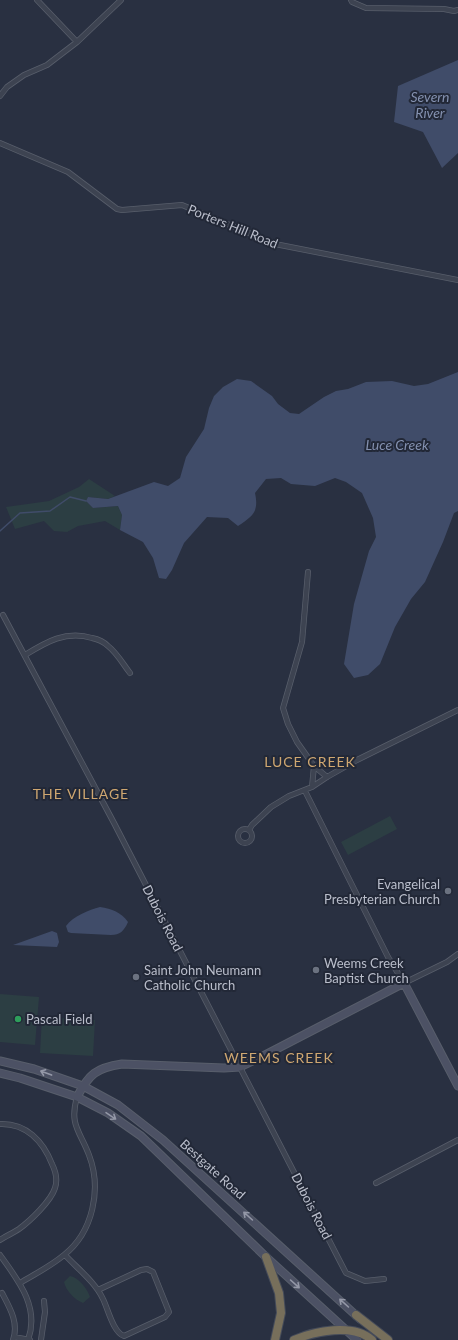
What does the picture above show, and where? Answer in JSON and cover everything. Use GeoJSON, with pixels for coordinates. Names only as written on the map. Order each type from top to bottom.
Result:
{"type":"FeatureCollection","features":[{"type":"Feature","properties":{"kind":"highway"},"geometry":{"type":"LineString","coordinates":[[266,1257],[279,1293],[280,1314],[275,1340]]}},
{"type":"Feature","properties":{"kind":"highway"},"geometry":{"type":"LineString","coordinates":[[356,1315],[388,1340]]}},
{"type":"Feature","properties":{"kind":"highway"},"geometry":{"type":"LineString","coordinates":[[294,1340],[310,1333],[331,1330],[347,1331],[366,1335],[372,1340]]}},
{"type":"Feature","properties":{"kind":"main road"},"geometry":{"type":"LineString","coordinates":[[77,1097],[83,1086],[93,1074],[106,1067],[122,1064],[224,1068],[240,1067],[404,983],[458,1086]]}},
{"type":"Feature","properties":{"kind":"main road","name":"Bestgate Road"},"geometry":{"type":"LineString","coordinates":[[0,1061],[34,1069],[83,1086],[118,1105],[163,1140],[382,1340]]}},
{"type":"Feature","properties":{"kind":"main road","name":"Bestgate Road"},"geometry":{"type":"LineString","coordinates":[[0,1073],[77,1097],[108,1113],[141,1136],[266,1257],[357,1340]]}},
{"type":"Feature","properties":{"kind":"street"},"geometry":{"type":"LineString","coordinates":[[37,0],[77,42]]}},
{"type":"Feature","properties":{"kind":"street"},"geometry":{"type":"LineString","coordinates":[[0,96],[7,87],[24,75],[48,65],[77,42],[121,0]]}},
{"type":"Feature","properties":{"kind":"street"},"geometry":{"type":"LineString","coordinates":[[351,0],[352,2],[366,8],[458,10]]}},
{"type":"Feature","properties":{"kind":"street","name":"Porters Hill Road"},"geometry":{"type":"LineString","coordinates":[[0,143],[68,172],[117,209],[122,210],[182,205],[275,244],[458,280]]}},
{"type":"Feature","properties":{"kind":"street"},"geometry":{"type":"LineString","coordinates":[[308,572],[302,642],[283,708],[288,724],[297,742],[314,766],[327,777]]}},
{"type":"Feature","properties":{"kind":"street","name":"Dubois Road"},"geometry":{"type":"LineString","coordinates":[[3,616],[114,823],[346,1273],[365,1281],[384,1279]]}},
{"type":"Feature","properties":{"kind":"street"},"geometry":{"type":"LineString","coordinates":[[25,655],[55,638],[68,635],[83,635],[108,645],[130,673]]}},
{"type":"Feature","properties":{"kind":"street"},"geometry":{"type":"LineString","coordinates":[[249,830],[252,825],[271,807],[289,796],[305,791],[327,777],[458,710]]}},
{"type":"Feature","properties":{"kind":"street"},"geometry":{"type":"LineString","coordinates":[[312,787],[314,766]]}},
{"type":"Feature","properties":{"kind":"street"},"geometry":{"type":"LineString","coordinates":[[305,791],[388,957],[404,983],[447,962],[458,954]]}},
{"type":"Feature","properties":{"kind":"street"},"geometry":{"type":"LineString","coordinates":[[20,1283],[65,1255],[74,1247],[85,1229],[93,1210],[96,1184],[90,1156],[75,1124],[74,1111],[77,1097]]}},
{"type":"Feature","properties":{"kind":"street"},"geometry":{"type":"LineString","coordinates":[[0,1124],[16,1125],[27,1131],[41,1142],[48,1152],[57,1181],[52,1195],[35,1215],[19,1229],[0,1240]]}},
{"type":"Feature","properties":{"kind":"street"},"geometry":{"type":"LineString","coordinates":[[376,1183],[458,1140]]}},
{"type":"Feature","properties":{"kind":"street"},"geometry":{"type":"LineString","coordinates":[[0,1255],[20,1283],[31,1310],[29,1340],[14,1339],[15,1322],[12,1312],[2,1293]]}},
{"type":"Feature","properties":{"kind":"street"},"geometry":{"type":"LineString","coordinates":[[65,1255],[98,1290],[119,1334],[124,1336],[165,1317],[169,1312],[153,1272],[148,1269],[141,1270],[98,1290]]}},
{"type":"Feature","properties":{"kind":"street"},"geometry":{"type":"LineString","coordinates":[[41,1340],[45,1312],[44,1301]]}},
{"type":"Feature","properties":{"kind":"shaded area"},"geometry":{"type":"Polygon","coordinates":[[[89,479],[115,496],[108,499],[88,497],[86,501],[93,508],[118,506],[122,515],[120,530],[105,521],[78,526],[67,532],[54,531],[44,521],[15,529],[6,507],[49,501],[79,487],[89,479]]]}},
{"type":"Feature","properties":{"kind":"shaded area"},"geometry":{"type":"Polygon","coordinates":[[[390,816],[397,829],[348,855],[341,842],[390,816]]]}},
{"type":"Feature","properties":{"kind":"shaded area","name":"Pascal Field"},"geometry":{"type":"Polygon","coordinates":[[[0,994],[39,997],[35,1045],[0,1042],[0,994]]]}},
{"type":"Feature","properties":{"kind":"shaded area"},"geometry":{"type":"Polygon","coordinates":[[[42,1017],[95,1020],[93,1056],[40,1053],[42,1017]]]}},
{"type":"Feature","properties":{"kind":"shaded area"},"geometry":{"type":"Polygon","coordinates":[[[70,1276],[79,1281],[89,1294],[90,1297],[83,1303],[71,1295],[65,1285],[64,1282],[70,1276]]]}},
{"type":"Feature","properties":{"kind":"water","name":"Severn River"},"geometry":{"type":"Polygon","coordinates":[[[458,60],[458,153],[442,168],[423,132],[394,122],[398,86],[458,60]]]}},
{"type":"Feature","properties":{"kind":"water","name":"Luce Creek"},"geometry":{"type":"Polygon","coordinates":[[[458,372],[458,511],[454,513],[425,582],[411,599],[395,627],[380,664],[368,675],[354,678],[344,664],[354,604],[369,551],[376,537],[373,518],[362,493],[346,482],[335,478],[315,486],[291,484],[281,478],[266,479],[255,493],[256,505],[254,513],[248,519],[238,526],[228,518],[207,517],[184,543],[172,570],[166,579],[159,578],[153,558],[143,542],[120,530],[122,515],[118,506],[93,508],[86,501],[88,497],[108,499],[154,482],[168,486],[180,478],[186,457],[204,429],[209,408],[214,396],[223,387],[237,379],[251,381],[272,396],[278,404],[290,413],[299,414],[324,397],[336,391],[348,389],[366,382],[392,381],[414,386],[428,384],[458,372]]]}},
{"type":"Feature","properties":{"kind":"water"},"geometry":{"type":"Polygon","coordinates":[[[100,907],[116,912],[128,922],[121,932],[111,935],[68,932],[66,926],[69,922],[77,916],[100,907]]]}},
{"type":"Feature","properties":{"kind":"water"},"geometry":{"type":"Polygon","coordinates":[[[52,931],[57,933],[59,942],[57,947],[13,945],[52,931]]]}},
{"type":"Feature","properties":{"kind":"waterway","name":"Luce Creek"},"geometry":{"type":"LineString","coordinates":[[0,531],[20,513],[50,511],[70,497],[86,501]]}},
{"type":"Feature","properties":{"kind":"place","name":"Evangelical Presbyterian Church"},"geometry":{"type":"Point","coordinates":[448,891]}},
{"type":"Feature","properties":{"kind":"place","name":"Weems Creek Baptist Church"},"geometry":{"type":"Point","coordinates":[316,970]}},
{"type":"Feature","properties":{"kind":"place","name":"Saint John Neumann Catholic Church"},"geometry":{"type":"Point","coordinates":[136,977]}},
{"type":"Feature","properties":{"kind":"place","name":"Pascal Field"},"geometry":{"type":"Point","coordinates":[18,1019]}},
{"type":"Feature","properties":{"kind":"district","name":"LUCE CREEK"},"geometry":{"type":"Point","coordinates":[310,761]}},
{"type":"Feature","properties":{"kind":"district","name":"THE VILLAGE"},"geometry":{"type":"Point","coordinates":[81,793]}},
{"type":"Feature","properties":{"kind":"district","name":"WEEMS CREEK"},"geometry":{"type":"Point","coordinates":[279,1057]}}]}
